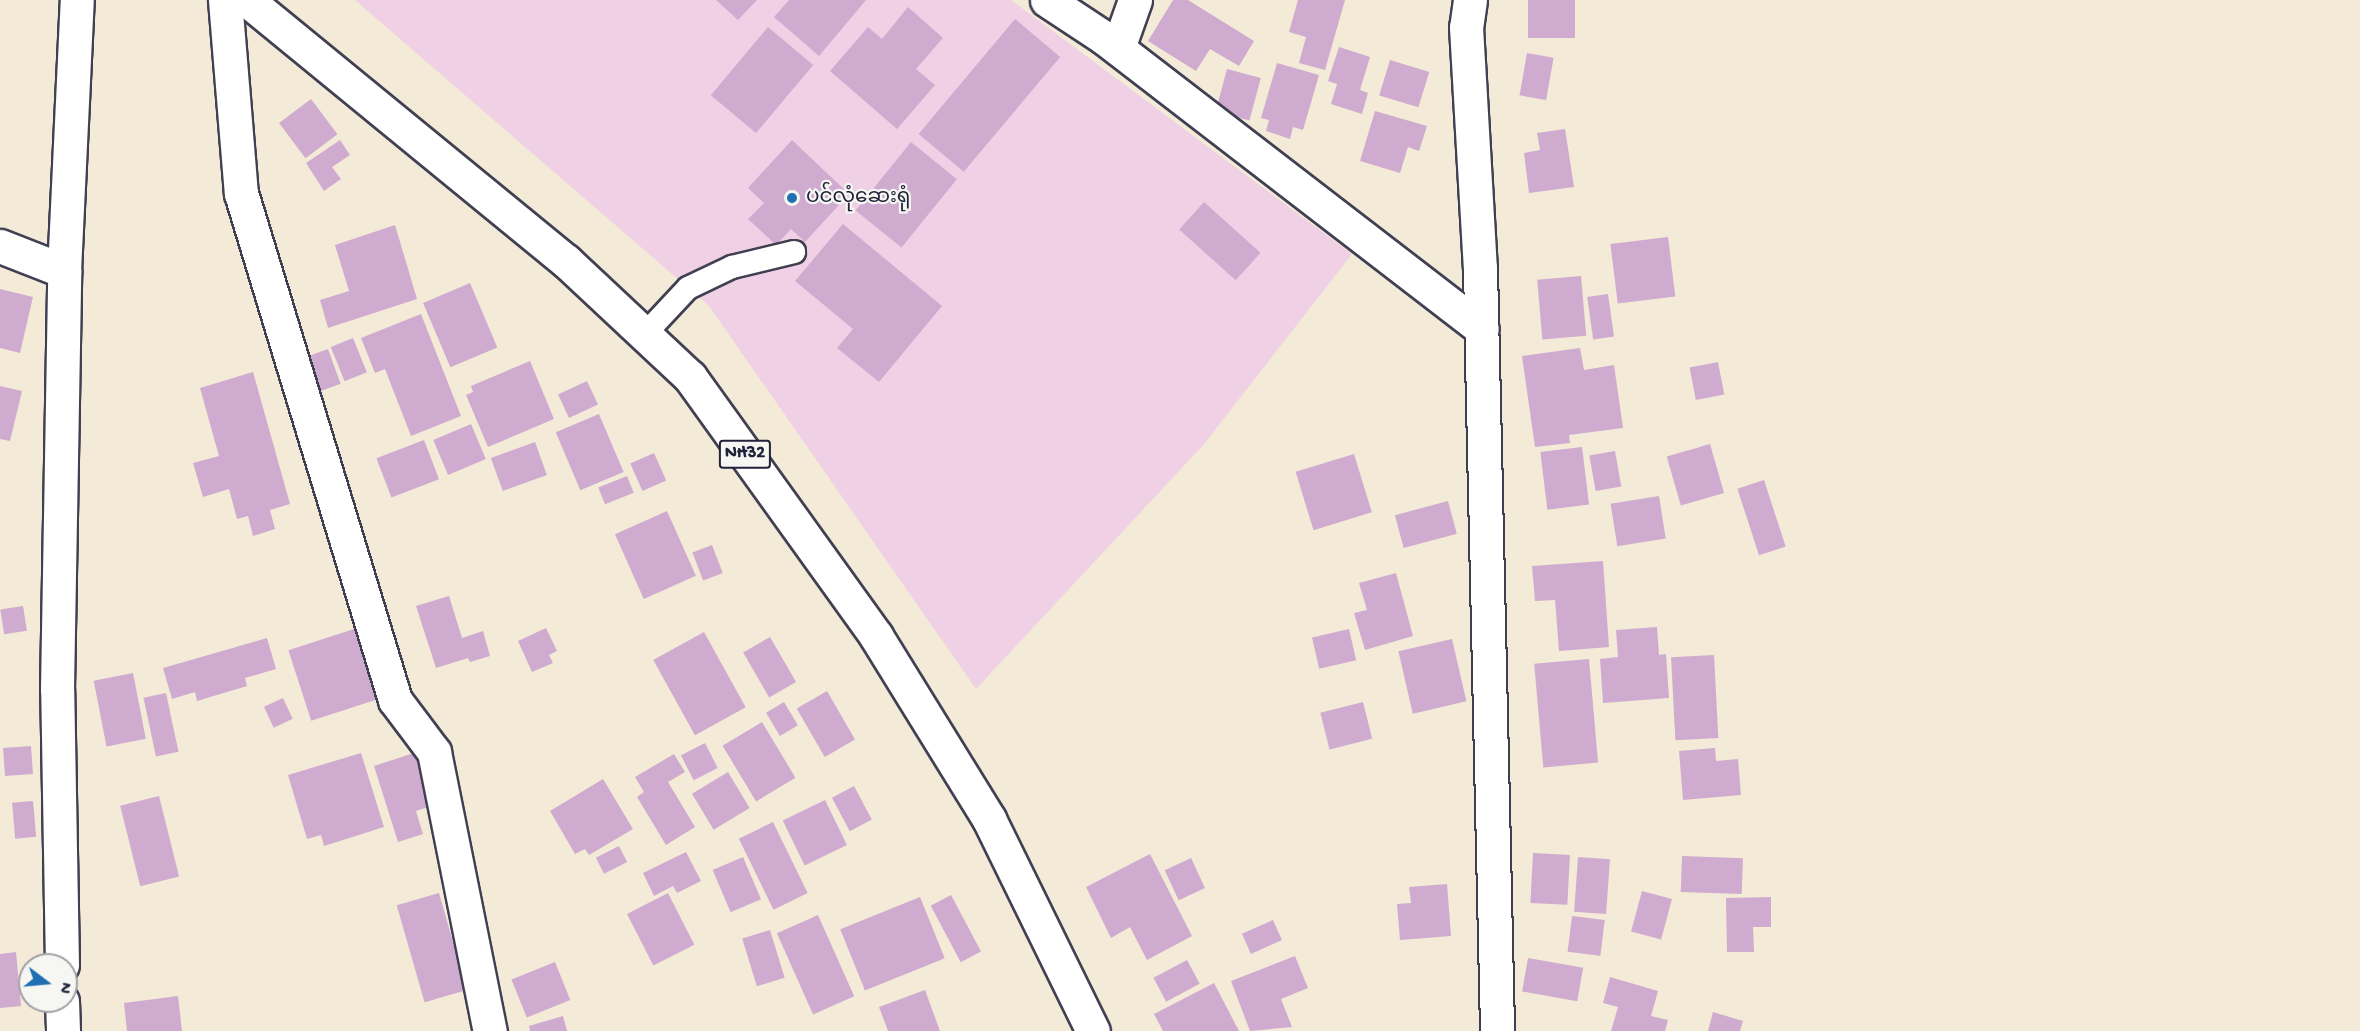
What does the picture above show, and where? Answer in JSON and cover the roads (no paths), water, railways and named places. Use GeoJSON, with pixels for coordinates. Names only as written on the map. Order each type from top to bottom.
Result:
{"type":"FeatureCollection","features":[{"type":"Feature","properties":{"kind":"main road"},"geometry":{"type":"LineString","coordinates":[[62,953],[57,689],[64,271],[77,0]]}},
{"type":"Feature","properties":{"kind":"main road"},"geometry":{"type":"LineString","coordinates":[[225,0],[241,193],[395,700],[434,752],[490,1031]]}},
{"type":"Feature","properties":{"kind":"main road","name":"NH32"},"geometry":{"type":"LineString","coordinates":[[247,0],[566,261],[690,377],[876,636],[989,819],[1093,1031]]}},
{"type":"Feature","properties":{"kind":"main road"},"geometry":{"type":"LineString","coordinates":[[1047,0],[1118,48],[1482,329]]}},
{"type":"Feature","properties":{"kind":"main road"},"geometry":{"type":"LineString","coordinates":[[1118,48],[1136,0]]}},
{"type":"Feature","properties":{"kind":"main road"},"geometry":{"type":"LineString","coordinates":[[1470,0],[1466,27],[1482,329],[1497,1031]]}},
{"type":"Feature","properties":{"kind":"main road"},"geometry":{"type":"LineString","coordinates":[[0,246],[64,271]]}},
{"type":"Feature","properties":{"kind":"main road"},"geometry":{"type":"LineString","coordinates":[[62,1013],[63,1031]]}},
{"type":"Feature","properties":{"kind":"lane"},"geometry":{"type":"LineString","coordinates":[[644,335],[688,288],[732,267],[794,252]]}},
{"type":"Feature","properties":{"kind":"place","name":"ပင်လုံဆေးရုံ"},"geometry":{"type":"Point","coordinates":[792,198]}}]}
